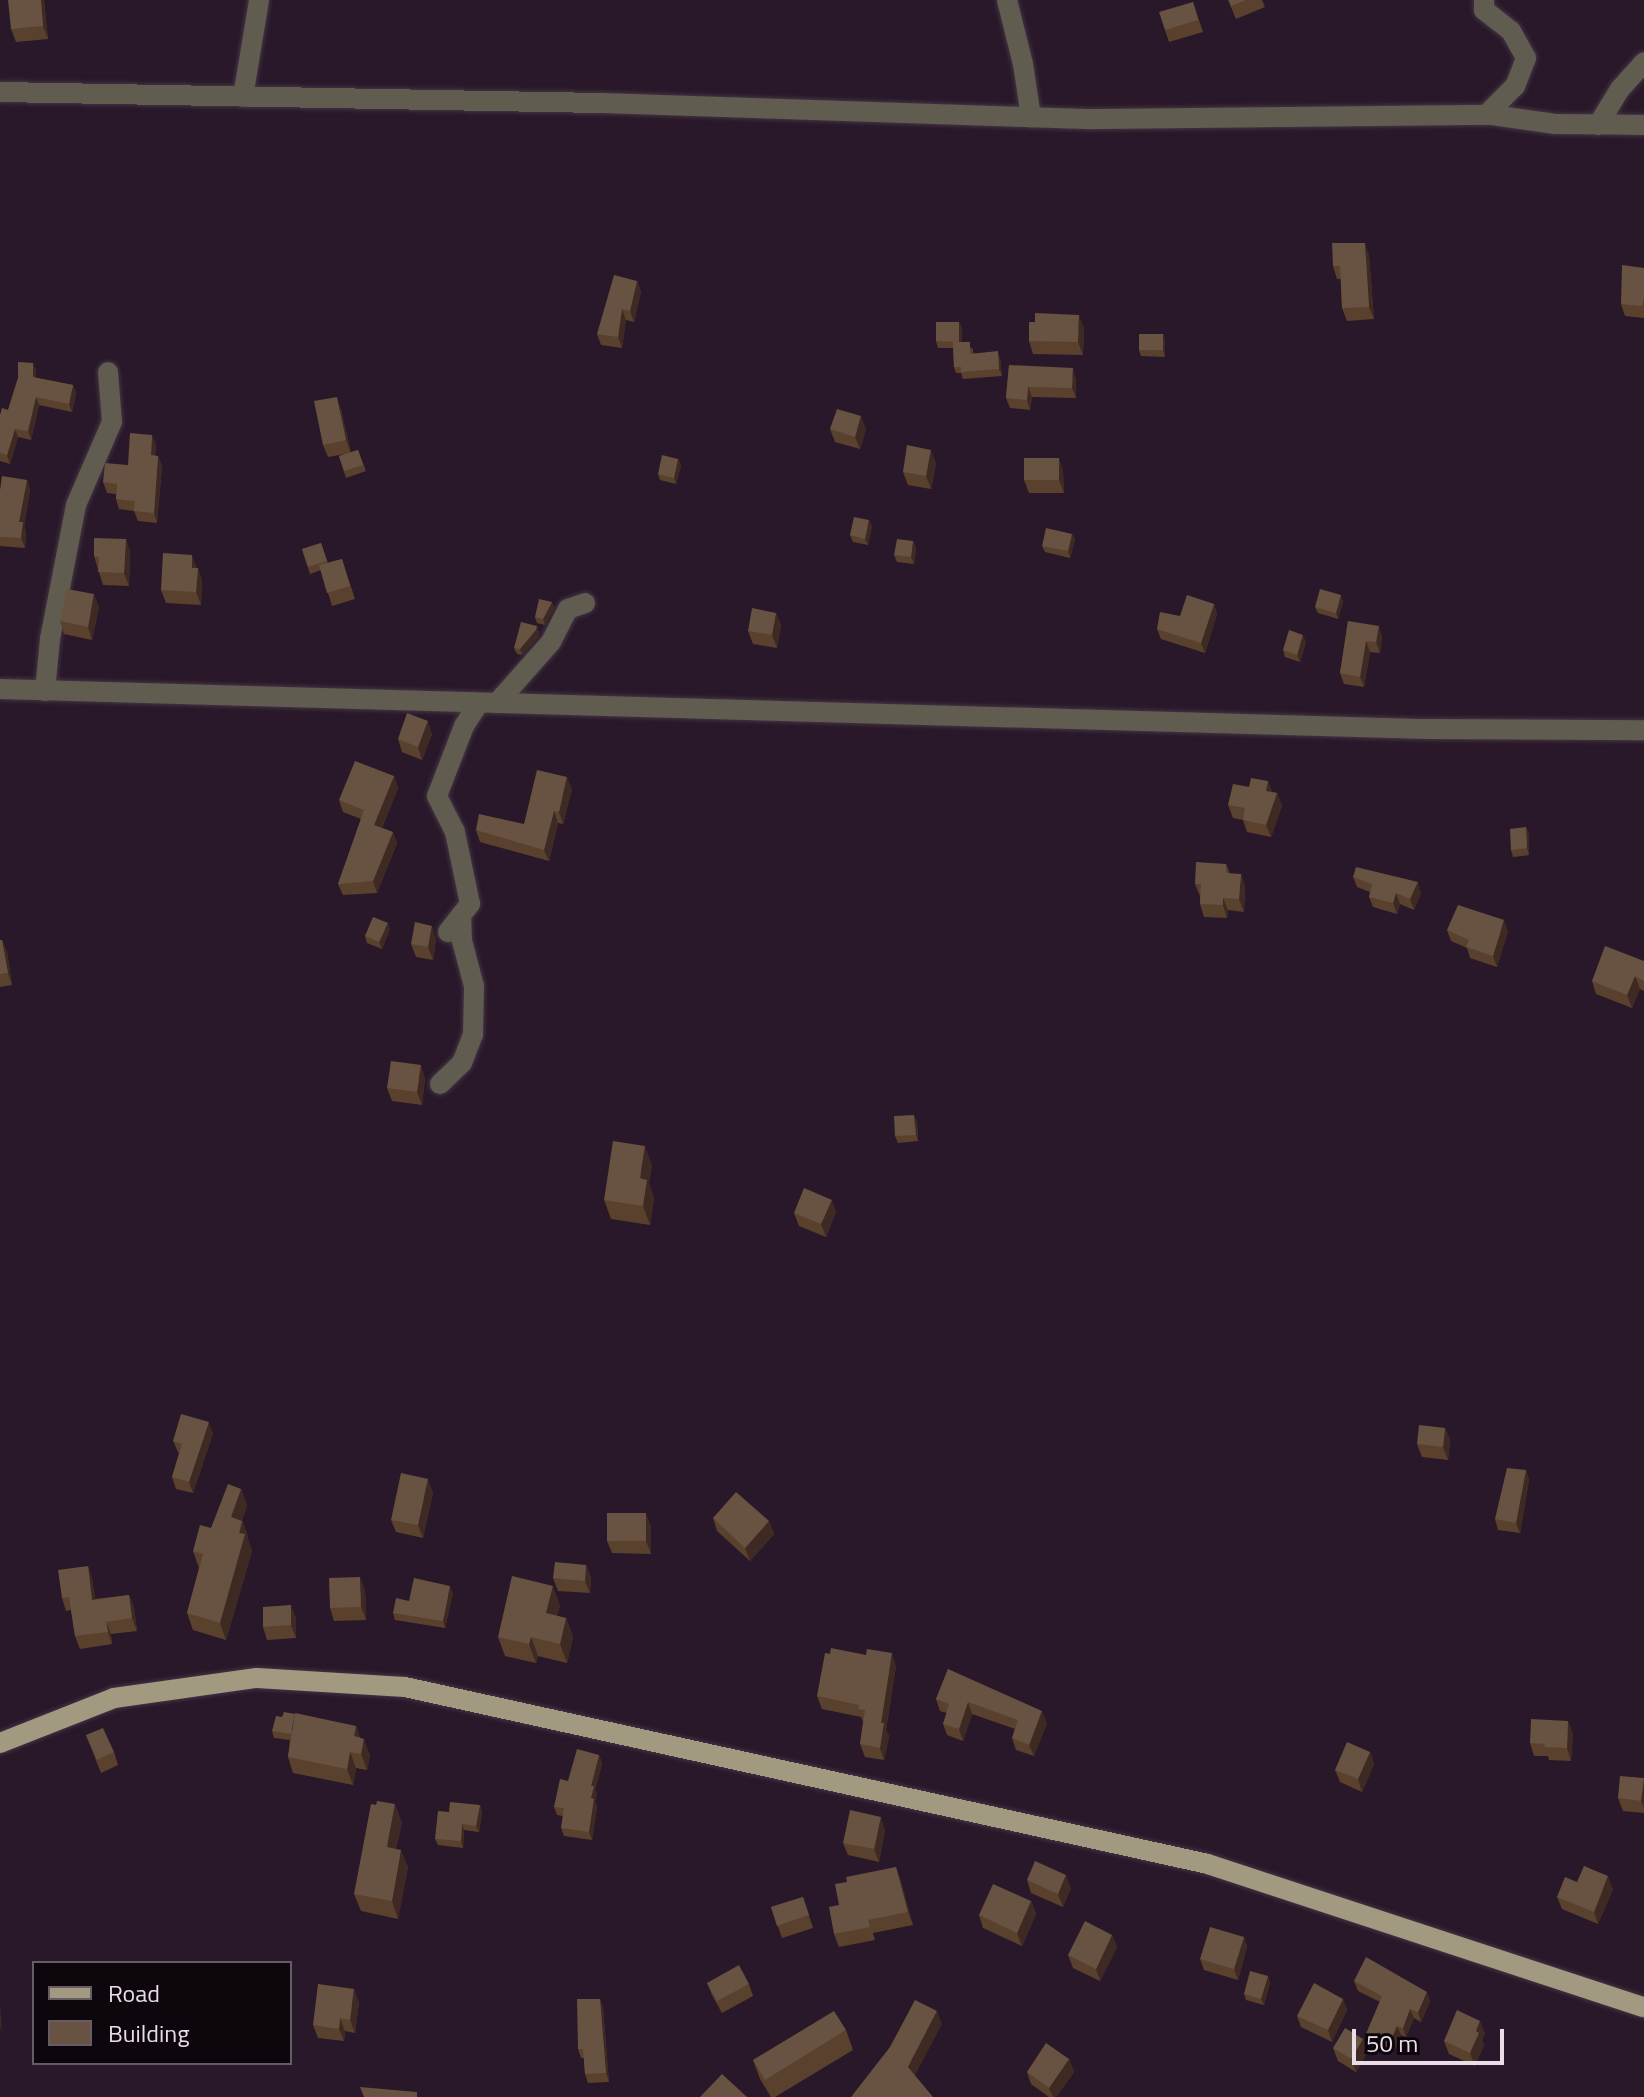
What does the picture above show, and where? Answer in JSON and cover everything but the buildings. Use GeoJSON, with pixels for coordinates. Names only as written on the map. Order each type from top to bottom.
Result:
{"type":"FeatureCollection","features":[{"type":"Feature","properties":{"kind":"main road"},"geometry":{"type":"LineString","coordinates":[[0,1743],[114,1698],[257,1678],[405,1687],[1208,1864],[1644,2007]]}},
{"type":"Feature","properties":{"kind":"street"},"geometry":{"type":"LineString","coordinates":[[243,97],[259,0]]}},
{"type":"Feature","properties":{"kind":"street"},"geometry":{"type":"LineString","coordinates":[[1007,0],[1031,117]]}},
{"type":"Feature","properties":{"kind":"street"},"geometry":{"type":"LineString","coordinates":[[1484,0],[1484,10],[1511,31],[1526,58],[1515,86],[1486,115]]}},
{"type":"Feature","properties":{"kind":"street"},"geometry":{"type":"LineString","coordinates":[[1598,125],[1620,89],[1644,62]]}},
{"type":"Feature","properties":{"kind":"street"},"geometry":{"type":"LineString","coordinates":[[0,92],[1031,117],[1486,115],[1555,124],[1644,125]]}},
{"type":"Feature","properties":{"kind":"street"},"geometry":{"type":"LineString","coordinates":[[45,691],[50,639],[76,505],[112,422],[108,372]]}},
{"type":"Feature","properties":{"kind":"street"},"geometry":{"type":"LineString","coordinates":[[448,932],[470,904],[467,875],[455,832],[437,796],[464,726],[551,642],[568,609],[585,603]]}},
{"type":"Feature","properties":{"kind":"street"},"geometry":{"type":"LineString","coordinates":[[0,689],[1427,729],[1644,730]]}},
{"type":"Feature","properties":{"kind":"street"},"geometry":{"type":"LineString","coordinates":[[440,1084],[462,1063],[473,1035],[474,986],[462,941],[461,915]]}}]}
